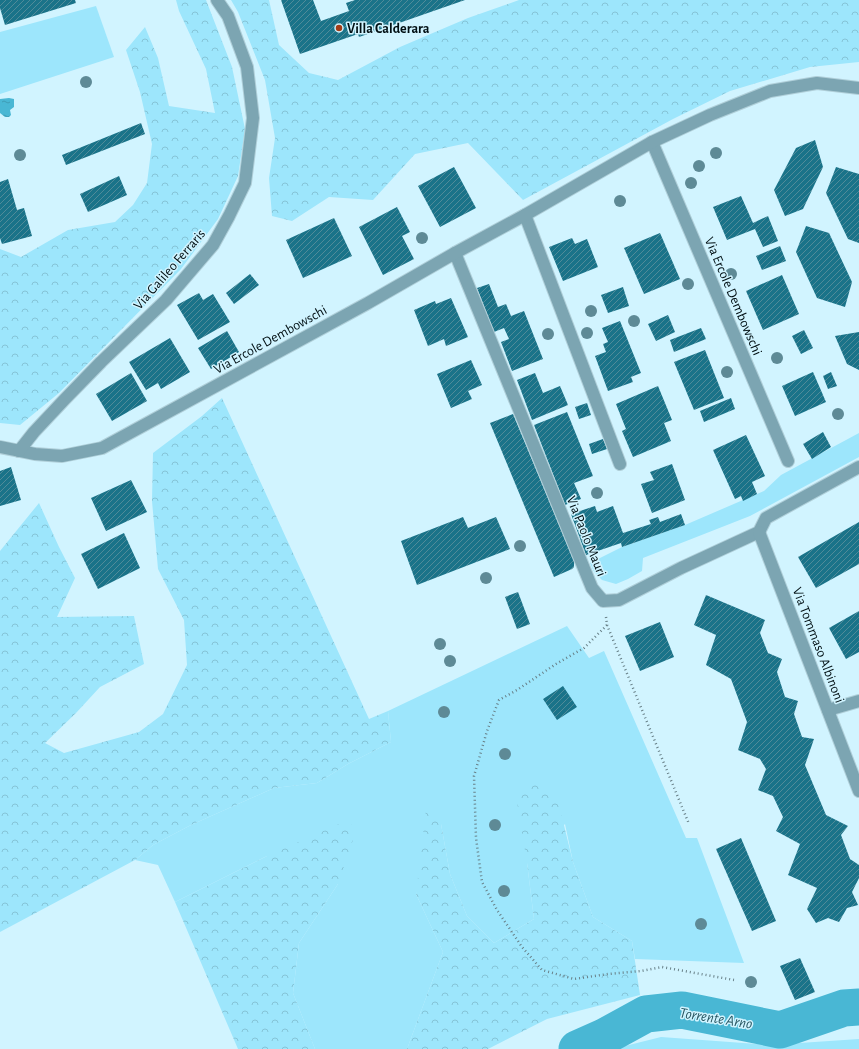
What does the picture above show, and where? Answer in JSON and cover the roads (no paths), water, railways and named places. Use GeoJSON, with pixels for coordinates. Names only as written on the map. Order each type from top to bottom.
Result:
{"type":"FeatureCollection","features":[{"type":"Feature","properties":{"kind":"street","name":"Via Galileo Ferraris"},"geometry":{"type":"LineString","coordinates":[[19,451],[34,432],[101,362],[166,300],[213,245],[245,183],[253,118],[247,67],[228,16],[217,0]]}},
{"type":"Feature","properties":{"kind":"street","name":"Via Ercole Dembowschi"},"geometry":{"type":"LineString","coordinates":[[0,448],[35,454],[62,456],[102,448],[368,303],[455,252],[525,215],[652,142],[710,115],[770,91],[817,83],[859,88]]}},
{"type":"Feature","properties":{"kind":"street","name":"Via Ercole Dembowschi"},"geometry":{"type":"LineString","coordinates":[[652,142],[788,461]]}},
{"type":"Feature","properties":{"kind":"street"},"geometry":{"type":"LineString","coordinates":[[525,215],[620,464]]}},
{"type":"Feature","properties":{"kind":"street","name":"Via Paolo Mauri"},"geometry":{"type":"LineString","coordinates":[[455,252],[592,588],[604,601],[619,600],[681,568],[759,532]]}},
{"type":"Feature","properties":{"kind":"street"},"geometry":{"type":"LineString","coordinates":[[759,532],[766,518],[859,467]]}},
{"type":"Feature","properties":{"kind":"street","name":"Via Tommaso Albinoni"},"geometry":{"type":"LineString","coordinates":[[759,532],[859,791]]}},
{"type":"Feature","properties":{"kind":"street"},"geometry":{"type":"LineString","coordinates":[[828,710],[859,701]]}},
{"type":"Feature","properties":{"kind":"water"},"geometry":{"type":"Polygon","coordinates":[[[0,99],[14,99],[14,107],[10,110],[11,115],[9,117],[5,117],[0,113],[0,99]]]}},
{"type":"Feature","properties":{"kind":"waterway","name":"Torrente Arno"},"geometry":{"type":"LineString","coordinates":[[577,1049],[604,1037],[646,1014],[682,1010],[780,1030],[844,1008],[859,1007]]}},
{"type":"Feature","properties":{"kind":"place","name":"Villa Calderara"},"geometry":{"type":"Point","coordinates":[339,28]}}]}
